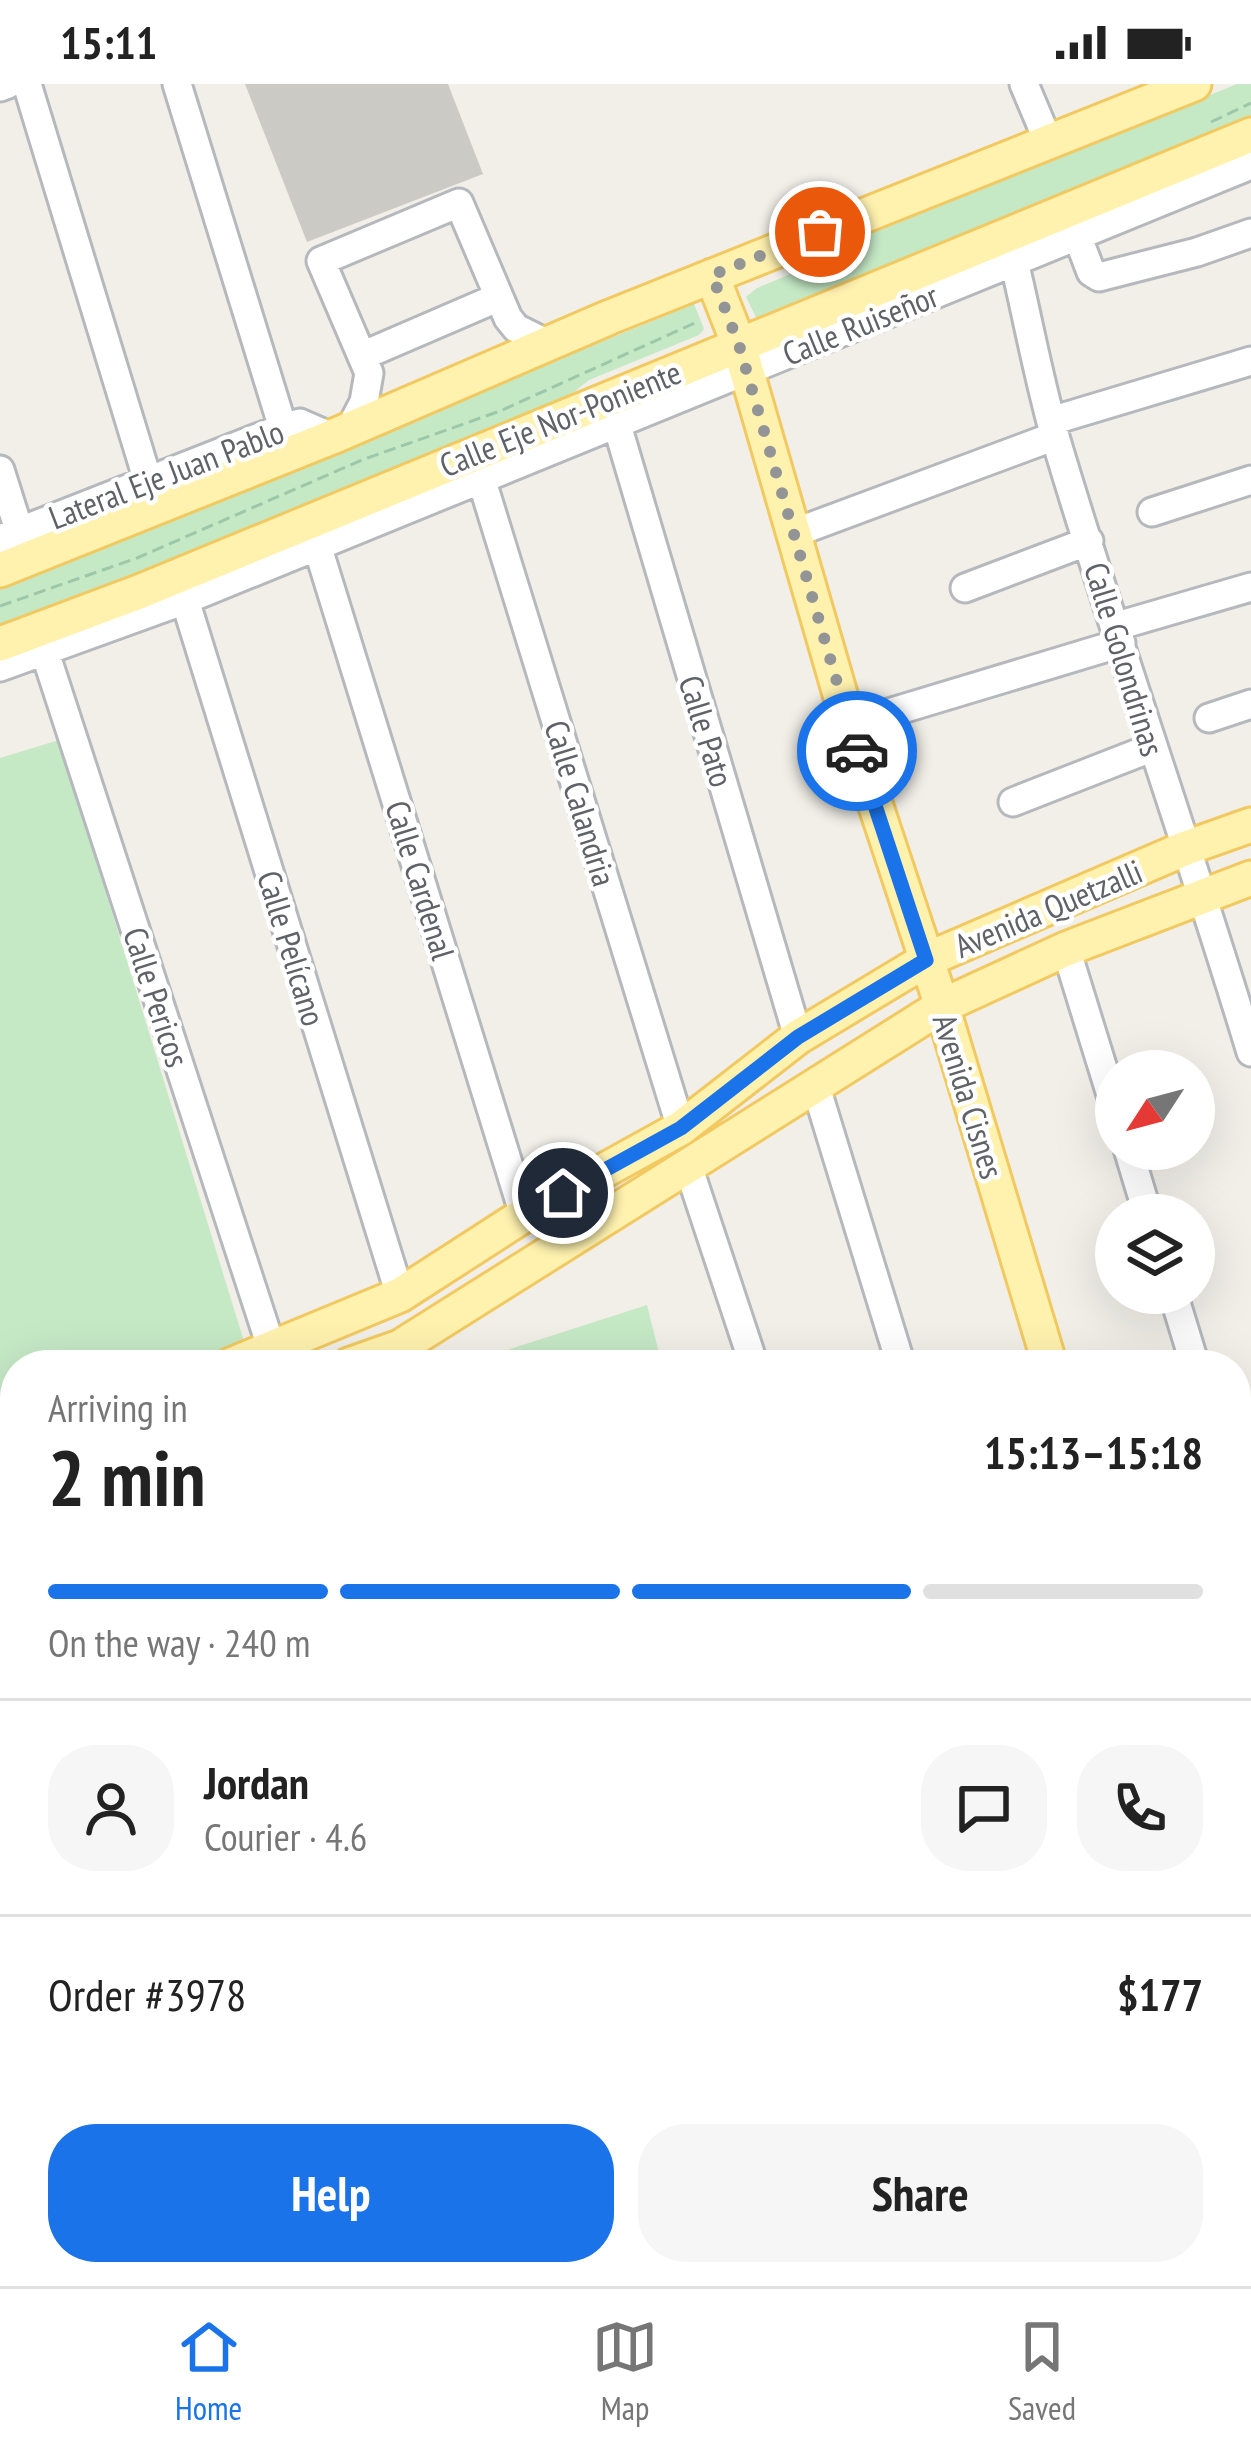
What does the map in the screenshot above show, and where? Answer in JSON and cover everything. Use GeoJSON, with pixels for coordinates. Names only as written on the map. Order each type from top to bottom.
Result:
{"type":"FeatureCollection","features":[{"type":"Feature","properties":{"kind":"main road"},"geometry":{"type":"LineString","coordinates":[[12,550],[341,433],[712,275],[1193,84]]}},
{"type":"Feature","properties":{"kind":"main road","name":"Calle Eje Nor-Poniente"},"geometry":{"type":"LineString","coordinates":[[0,644],[41,639],[139,592],[742,358],[1251,135]]}},
{"type":"Feature","properties":{"kind":"main road","name":"Avenida Cisnes"},"geometry":{"type":"LineString","coordinates":[[712,275],[742,358],[849,725],[942,1006],[1045,1350]]}},
{"type":"Feature","properties":{"kind":"main road","name":"Avenida Quetzalli"},"geometry":{"type":"LineString","coordinates":[[288,1350],[400,1295],[524,1215],[681,1128],[798,1037],[926,960],[1186,848],[1251,825]]}},
{"type":"Feature","properties":{"kind":"main road","name":"Avenida Quetzalli"},"geometry":{"type":"LineString","coordinates":[[392,1350],[942,1006],[1066,949],[1251,878]]}},
{"type":"Feature","properties":{"kind":"street"},"geometry":{"type":"LineString","coordinates":[[27,84],[148,481]]}},
{"type":"Feature","properties":{"kind":"street"},"geometry":{"type":"LineString","coordinates":[[176,84],[283,428]]}},
{"type":"Feature","properties":{"kind":"street"},"geometry":{"type":"LineString","coordinates":[[1024,84],[1048,141]]}},
{"type":"Feature","properties":{"kind":"street","name":"Calle Ruiseñor"},"geometry":{"type":"LineString","coordinates":[[0,667],[41,639],[184,600],[616,424],[742,358],[1014,261],[1251,165]]}},
{"type":"Feature","properties":{"kind":"street"},"geometry":{"type":"LineString","coordinates":[[341,433],[364,402],[369,373],[321,261],[340,252],[459,202],[516,328],[548,344]]}},
{"type":"Feature","properties":{"kind":"street"},"geometry":{"type":"LineString","coordinates":[[1077,236],[1091,272],[1099,278],[1251,233]]}},
{"type":"Feature","properties":{"kind":"street","name":"Calle Golondrinas"},"geometry":{"type":"LineString","coordinates":[[1014,261],[1053,428],[1251,1052]]}},
{"type":"Feature","properties":{"kind":"street"},"geometry":{"type":"LineString","coordinates":[[362,356],[499,297]]}},
{"type":"Feature","properties":{"kind":"street"},"geometry":{"type":"LineString","coordinates":[[794,532],[1053,428],[1251,361]]}},
{"type":"Feature","properties":{"kind":"street","name":"Lateral Eje Juan Pablo"},"geometry":{"type":"LineString","coordinates":[[12,550],[148,481],[283,428],[300,423],[341,433]]}},
{"type":"Feature","properties":{"kind":"street","name":"Calle Pato"},"geometry":{"type":"LineString","coordinates":[[616,424],[798,1037]]}},
{"type":"Feature","properties":{"kind":"street"},"geometry":{"type":"LineString","coordinates":[[0,470],[12,550]]}},
{"type":"Feature","properties":{"kind":"street","name":"Calle Calandria"},"geometry":{"type":"LineString","coordinates":[[481,478],[681,1128]]}},
{"type":"Feature","properties":{"kind":"street"},"geometry":{"type":"LineString","coordinates":[[1152,512],[1251,480]]}},
{"type":"Feature","properties":{"kind":"street"},"geometry":{"type":"LineString","coordinates":[[965,587],[1089,541]]}},
{"type":"Feature","properties":{"kind":"street","name":"Calle Cardenal"},"geometry":{"type":"LineString","coordinates":[[317,545],[524,1215]]}},
{"type":"Feature","properties":{"kind":"street"},"geometry":{"type":"LineString","coordinates":[[849,725],[1251,587]]}},
{"type":"Feature","properties":{"kind":"street","name":"Calle Pelícano"},"geometry":{"type":"LineString","coordinates":[[184,600],[400,1295]]}},
{"type":"Feature","properties":{"kind":"street","name":"Calle Pericos"},"geometry":{"type":"LineString","coordinates":[[41,639],[272,1350]]}},
{"type":"Feature","properties":{"kind":"street"},"geometry":{"type":"LineString","coordinates":[[1209,718],[1251,704]]}},
{"type":"Feature","properties":{"kind":"street"},"geometry":{"type":"LineString","coordinates":[[1013,802],[1151,748]]}},
{"type":"Feature","properties":{"kind":"street"},"geometry":{"type":"LineString","coordinates":[[1066,949],[1097,1050]]}},
{"type":"Feature","properties":{"kind":"street"},"geometry":{"type":"LineString","coordinates":[[815,1084],[896,1350]]}},
{"type":"Feature","properties":{"kind":"street"},"geometry":{"type":"LineString","coordinates":[[688,1166],[749,1350]]}},
{"type":"Feature","properties":{"kind":"street"},"geometry":{"type":"LineString","coordinates":[[1179,1314],[1190,1350]]}},
{"type":"Feature","properties":{"kind":"path"},"geometry":{"type":"LineString","coordinates":[[0,606],[137,558],[362,460],[500,411],[698,322]]}},
{"type":"Feature","properties":{"kind":"green space"},"geometry":{"type":"Polygon","coordinates":[[[1237,84],[1251,84],[1251,121],[764,318],[756,317],[746,297],[849,249],[867,235],[1237,84]]]}},
{"type":"Feature","properties":{"kind":"green space"},"geometry":{"type":"Polygon","coordinates":[[[694,304],[704,329],[699,335],[589,380],[563,401],[0,629],[0,588],[694,304]]]}},
{"type":"Feature","properties":{"kind":"green space"},"geometry":{"type":"Polygon","coordinates":[[[59,740],[246,1348],[0,1350],[0,758],[59,740]]]}},
{"type":"Feature","properties":{"kind":"green space"},"geometry":{"type":"Polygon","coordinates":[[[647,1305],[658,1350],[508,1350],[647,1305]]]}},
{"type":"Feature","properties":{"kind":"building"},"geometry":{"type":"Polygon","coordinates":[[[245,84],[448,84],[483,174],[307,242],[245,84]]]}},
{"type":"Feature","properties":{"kind":"way so far"},"geometry":{"type":"LineString","coordinates":[[820,232],[712,275],[739,345],[857,751]]}},
{"type":"Feature","properties":{"kind":"route"},"geometry":{"type":"LineString","coordinates":[[563,1193],[681,1128],[798,1037],[926,960],[857,751]]}}]}
